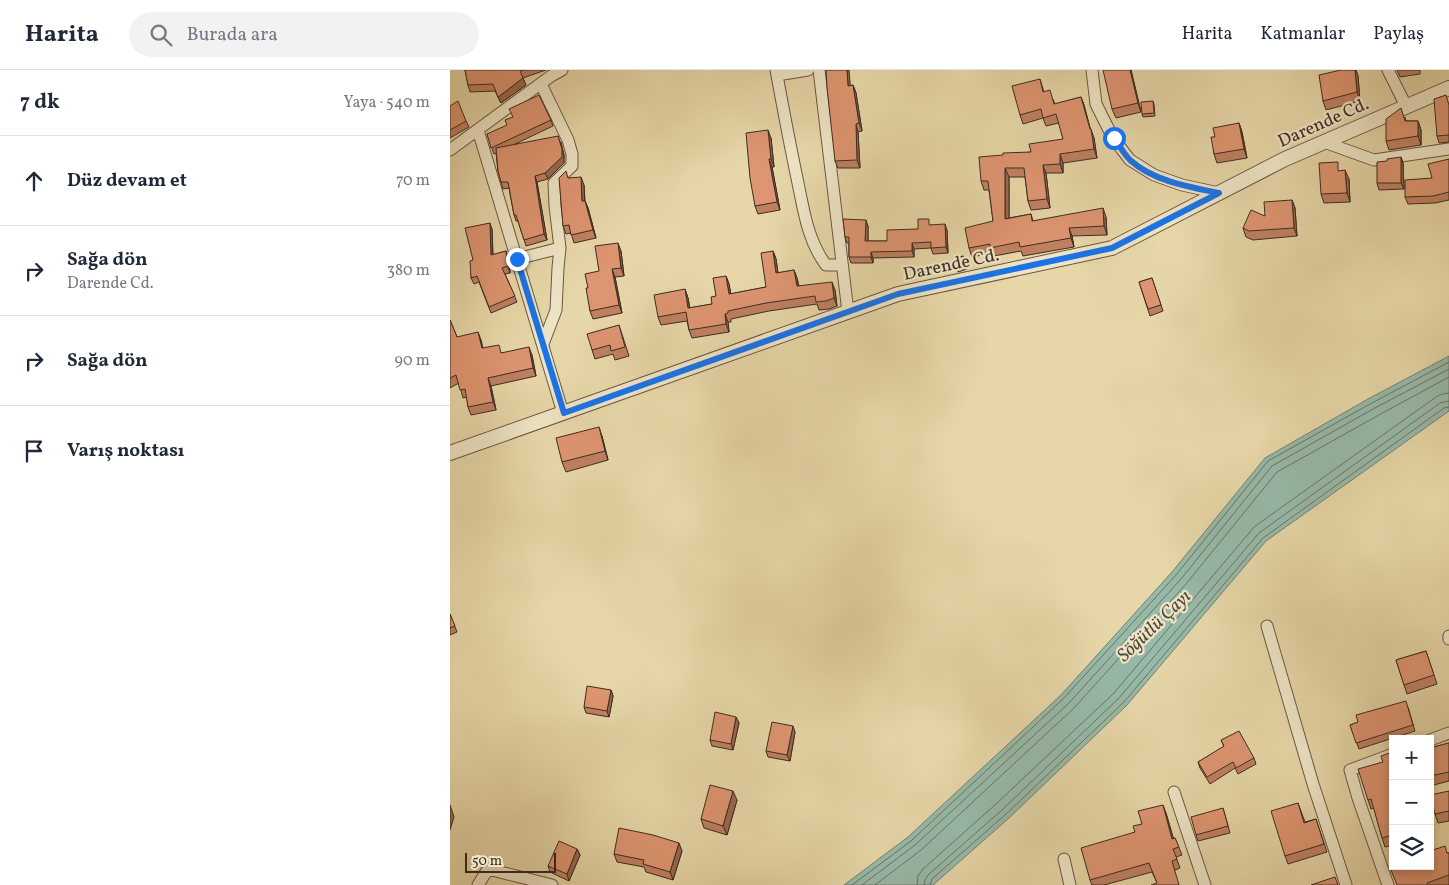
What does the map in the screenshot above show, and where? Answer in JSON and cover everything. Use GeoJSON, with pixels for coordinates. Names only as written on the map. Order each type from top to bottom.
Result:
{"type":"FeatureCollection","features":[{"type":"Feature","properties":{"kind":"street"},"geometry":{"type":"LineString","coordinates":[[450,150],[551,76],[562,70]]}},
{"type":"Feature","properties":{"kind":"street"},"geometry":{"type":"LineString","coordinates":[[808,70],[776,72],[809,234],[819,256],[826,265],[842,265]]}},
{"type":"Feature","properties":{"kind":"street"},"geometry":{"type":"LineString","coordinates":[[819,70],[848,312]]}},
{"type":"Feature","properties":{"kind":"street"},"geometry":{"type":"LineString","coordinates":[[1092,70],[1096,104],[1114,138],[1130,160],[1154,175],[1182,185],[1219,193]]}},
{"type":"Feature","properties":{"kind":"street"},"geometry":{"type":"LineString","coordinates":[[1388,70],[1406,106]]}},
{"type":"Feature","properties":{"kind":"street"},"geometry":{"type":"LineString","coordinates":[[541,84],[568,140],[572,154],[572,166],[554,183],[560,248],[556,310],[543,344]]}},
{"type":"Feature","properties":{"kind":"street","name":"Darende Cd."},"geometry":{"type":"LineString","coordinates":[[450,453],[898,294],[1112,248],[1285,159],[1449,88]]}},
{"type":"Feature","properties":{"kind":"street"},"geometry":{"type":"LineString","coordinates":[[478,130],[564,413]]}},
{"type":"Feature","properties":{"kind":"street"},"geometry":{"type":"LineString","coordinates":[[1324,142],[1374,160],[1449,149]]}},
{"type":"Feature","properties":{"kind":"street"},"geometry":{"type":"LineString","coordinates":[[517,259],[560,248]]}},
{"type":"Feature","properties":{"kind":"street"},"geometry":{"type":"LineString","coordinates":[[1267,626],[1313,784],[1346,885]]}},
{"type":"Feature","properties":{"kind":"street"},"geometry":{"type":"LineString","coordinates":[[1434,739],[1449,733]]}},
{"type":"Feature","properties":{"kind":"street"},"geometry":{"type":"LineString","coordinates":[[1388,885],[1350,770],[1389,755]]}},
{"type":"Feature","properties":{"kind":"street"},"geometry":{"type":"LineString","coordinates":[[1174,792],[1205,885]]}},
{"type":"Feature","properties":{"kind":"street"},"geometry":{"type":"LineString","coordinates":[[1064,859],[1070,885]]}},
{"type":"Feature","properties":{"kind":"street"},"geometry":{"type":"LineString","coordinates":[[478,885],[488,869],[552,885]]}},
{"type":"Feature","properties":{"kind":"water","name":"Söğütlü Çayı"},"geometry":{"type":"Polygon","coordinates":[[[1449,356],[1449,411],[1266,541],[1127,705],[1009,818],[933,885],[844,885],[908,837],[1061,695],[1172,572],[1265,458],[1368,399],[1449,356]]]}},
{"type":"Feature","properties":{"kind":"building"},"geometry":{"type":"Polygon","coordinates":[[[465,70],[524,70],[520,71],[523,78],[498,97],[493,84],[468,85],[465,70]]]}},
{"type":"Feature","properties":{"kind":"building"},"geometry":{"type":"Polygon","coordinates":[[[826,70],[847,70],[848,86],[853,85],[859,123],[856,124],[857,160],[835,161],[826,70]]]}},
{"type":"Feature","properties":{"kind":"building"},"geometry":{"type":"Polygon","coordinates":[[[1103,70],[1130,70],[1138,103],[1112,109],[1103,70]]]}},
{"type":"Feature","properties":{"kind":"building"},"geometry":{"type":"Polygon","coordinates":[[[1341,70],[1355,70],[1357,92],[1323,101],[1319,75],[1341,70]]]}},
{"type":"Feature","properties":{"kind":"building"},"geometry":{"type":"Polygon","coordinates":[[[1040,79],[1043,92],[1050,90],[1054,104],[1081,97],[1091,129],[1094,149],[1060,154],[1060,164],[1043,165],[1047,199],[1028,201],[1024,168],[1005,168],[1005,219],[1031,214],[1032,221],[1103,208],[1104,226],[1069,228],[1071,238],[1020,247],[1019,242],[990,248],[990,244],[969,248],[965,228],[993,221],[988,181],[981,181],[979,157],[1003,155],[1003,153],[1031,152],[1029,144],[1063,139],[1056,114],[1043,118],[1041,109],[1020,115],[1012,86],[1040,79]]]}},
{"type":"Feature","properties":{"kind":"building"},"geometry":{"type":"Polygon","coordinates":[[[539,95],[551,120],[491,148],[487,134],[507,125],[505,120],[513,117],[509,109],[539,95]]]}},
{"type":"Feature","properties":{"kind":"building"},"geometry":{"type":"Polygon","coordinates":[[[1446,95],[1449,105],[1449,135],[1437,136],[1434,99],[1446,95]]]}},
{"type":"Feature","properties":{"kind":"building"},"geometry":{"type":"Polygon","coordinates":[[[458,101],[466,121],[450,130],[450,106],[458,101]]]}},
{"type":"Feature","properties":{"kind":"building"},"geometry":{"type":"Polygon","coordinates":[[[1153,101],[1154,113],[1142,114],[1141,102],[1153,101]]]}},
{"type":"Feature","properties":{"kind":"building"},"geometry":{"type":"Polygon","coordinates":[[[1401,108],[1405,121],[1418,121],[1418,136],[1386,141],[1386,119],[1401,108]]]}},
{"type":"Feature","properties":{"kind":"building"},"geometry":{"type":"Polygon","coordinates":[[[1239,123],[1244,149],[1214,154],[1211,137],[1215,137],[1213,128],[1239,123]]]}},
{"type":"Feature","properties":{"kind":"building"},"geometry":{"type":"Polygon","coordinates":[[[768,130],[771,159],[769,159],[777,202],[755,206],[750,178],[746,133],[768,130]]]}},
{"type":"Feature","properties":{"kind":"building"},"geometry":{"type":"Polygon","coordinates":[[[558,136],[562,157],[545,173],[535,176],[544,234],[524,240],[516,215],[514,215],[508,182],[501,182],[496,148],[558,136]]]}},
{"type":"Feature","properties":{"kind":"building"},"geometry":{"type":"Polygon","coordinates":[[[1401,157],[1401,183],[1377,183],[1377,162],[1401,157]]]}},
{"type":"Feature","properties":{"kind":"building"},"geometry":{"type":"Polygon","coordinates":[[[1449,159],[1449,192],[1433,196],[1405,197],[1405,180],[1432,178],[1428,164],[1449,159]]]}},
{"type":"Feature","properties":{"kind":"building"},"geometry":{"type":"Polygon","coordinates":[[[1338,162],[1338,171],[1345,170],[1347,193],[1321,194],[1319,163],[1338,162]]]}},
{"type":"Feature","properties":{"kind":"building"},"geometry":{"type":"Polygon","coordinates":[[[566,171],[568,178],[581,177],[582,201],[585,201],[593,230],[571,235],[569,225],[563,226],[559,178],[566,171]]]}},
{"type":"Feature","properties":{"kind":"building"},"geometry":{"type":"Polygon","coordinates":[[[1292,200],[1294,228],[1249,231],[1243,228],[1251,210],[1265,216],[1264,202],[1292,200]]]}},
{"type":"Feature","properties":{"kind":"building"},"geometry":{"type":"Polygon","coordinates":[[[843,219],[866,220],[865,241],[887,241],[887,230],[918,229],[918,219],[929,219],[929,225],[945,224],[946,247],[931,248],[931,242],[912,243],[912,251],[871,252],[871,257],[849,257],[849,237],[845,237],[843,219]]]}},
{"type":"Feature","properties":{"kind":"building"},"geometry":{"type":"Polygon","coordinates":[[[490,223],[491,255],[506,251],[508,266],[502,268],[515,296],[489,307],[477,276],[471,278],[470,261],[473,260],[465,228],[490,223]]]}},
{"type":"Feature","properties":{"kind":"building"},"geometry":{"type":"Polygon","coordinates":[[[618,243],[621,268],[612,269],[619,305],[590,311],[585,274],[599,271],[595,246],[618,243]]]}},
{"type":"Feature","properties":{"kind":"building"},"geometry":{"type":"Polygon","coordinates":[[[773,251],[776,273],[794,270],[797,286],[832,282],[834,298],[816,302],[815,296],[728,311],[725,314],[726,324],[689,330],[686,312],[658,317],[654,295],[685,289],[688,308],[712,304],[711,297],[716,296],[713,278],[726,276],[729,294],[766,287],[761,253],[773,251]]]}},
{"type":"Feature","properties":{"kind":"building"},"geometry":{"type":"Polygon","coordinates":[[[963,256],[965,266],[957,268],[954,259],[963,256]]]}},
{"type":"Feature","properties":{"kind":"building"},"geometry":{"type":"Polygon","coordinates":[[[1152,278],[1161,305],[1148,309],[1139,282],[1152,278]]]}},
{"type":"Feature","properties":{"kind":"building"},"geometry":{"type":"Polygon","coordinates":[[[450,320],[457,337],[478,332],[482,348],[499,345],[501,353],[529,347],[533,368],[488,378],[493,402],[468,407],[465,389],[460,390],[456,375],[450,378],[450,320]]]}},
{"type":"Feature","properties":{"kind":"building"},"geometry":{"type":"Polygon","coordinates":[[[619,325],[625,347],[611,351],[610,345],[592,350],[587,334],[619,325]]]}},
{"type":"Feature","properties":{"kind":"building"},"geometry":{"type":"Polygon","coordinates":[[[599,427],[605,451],[562,462],[556,438],[599,427]]]}},
{"type":"Feature","properties":{"kind":"building"},"geometry":{"type":"Polygon","coordinates":[[[450,614],[455,626],[450,628],[450,614]]]}},
{"type":"Feature","properties":{"kind":"building"},"geometry":{"type":"Polygon","coordinates":[[[1426,651],[1434,675],[1404,685],[1396,660],[1426,651]]]}},
{"type":"Feature","properties":{"kind":"building"},"geometry":{"type":"Polygon","coordinates":[[[587,686],[611,690],[607,711],[584,707],[587,686]]]}},
{"type":"Feature","properties":{"kind":"building"},"geometry":{"type":"Polygon","coordinates":[[[1406,701],[1413,725],[1356,743],[1350,725],[1358,722],[1356,715],[1406,701]]]}},
{"type":"Feature","properties":{"kind":"building"},"geometry":{"type":"Polygon","coordinates":[[[715,712],[736,717],[731,744],[710,740],[715,712]]]}},
{"type":"Feature","properties":{"kind":"building"},"geometry":{"type":"Polygon","coordinates":[[[772,722],[793,726],[787,755],[766,751],[772,722]]]}},
{"type":"Feature","properties":{"kind":"building"},"geometry":{"type":"Polygon","coordinates":[[[1239,731],[1254,758],[1236,768],[1233,762],[1207,777],[1198,762],[1224,746],[1221,740],[1239,731]]]}},
{"type":"Feature","properties":{"kind":"building"},"geometry":{"type":"Polygon","coordinates":[[[1449,743],[1449,772],[1434,775],[1434,747],[1449,743]]]}},
{"type":"Feature","properties":{"kind":"building"},"geometry":{"type":"Polygon","coordinates":[[[1389,753],[1389,836],[1382,838],[1371,799],[1368,800],[1358,769],[1383,762],[1381,756],[1389,753]]]}},
{"type":"Feature","properties":{"kind":"building"},"geometry":{"type":"Polygon","coordinates":[[[710,785],[733,791],[723,826],[701,819],[710,785]]]}},
{"type":"Feature","properties":{"kind":"building"},"geometry":{"type":"Polygon","coordinates":[[[1449,791],[1449,811],[1435,814],[1434,794],[1449,791]]]}},
{"type":"Feature","properties":{"kind":"building"},"geometry":{"type":"Polygon","coordinates":[[[1298,803],[1304,823],[1316,819],[1324,844],[1285,856],[1271,811],[1298,803]]]}},
{"type":"Feature","properties":{"kind":"building"},"geometry":{"type":"Polygon","coordinates":[[[1163,805],[1172,839],[1175,838],[1179,847],[1173,849],[1177,859],[1172,861],[1179,885],[1151,885],[1157,883],[1149,863],[1090,880],[1081,848],[1135,832],[1133,826],[1142,824],[1138,811],[1163,805]]]}},
{"type":"Feature","properties":{"kind":"building"},"geometry":{"type":"Polygon","coordinates":[[[1223,808],[1228,826],[1196,835],[1191,817],[1223,808]]]}},
{"type":"Feature","properties":{"kind":"building"},"geometry":{"type":"Polygon","coordinates":[[[619,828],[679,843],[670,872],[643,864],[644,860],[614,854],[619,828]]]}},
{"type":"Feature","properties":{"kind":"building"},"geometry":{"type":"Polygon","coordinates":[[[559,841],[577,849],[567,874],[548,866],[559,841]]]}},
{"type":"Feature","properties":{"kind":"building"},"geometry":{"type":"Polygon","coordinates":[[[1445,846],[1447,853],[1449,853],[1449,875],[1426,885],[1397,885],[1391,870],[1434,870],[1434,850],[1445,846]]]}},
{"type":"Feature","properties":{"kind":"building"},"geometry":{"type":"Polygon","coordinates":[[[1335,877],[1338,885],[1311,885],[1335,877]]]}},
{"type":"Feature","properties":{"kind":"route"},"geometry":{"type":"LineString","coordinates":[[517,259],[564,413],[898,294],[1112,248],[1219,193],[1182,185],[1154,175],[1130,160],[1114,138]]}}]}
